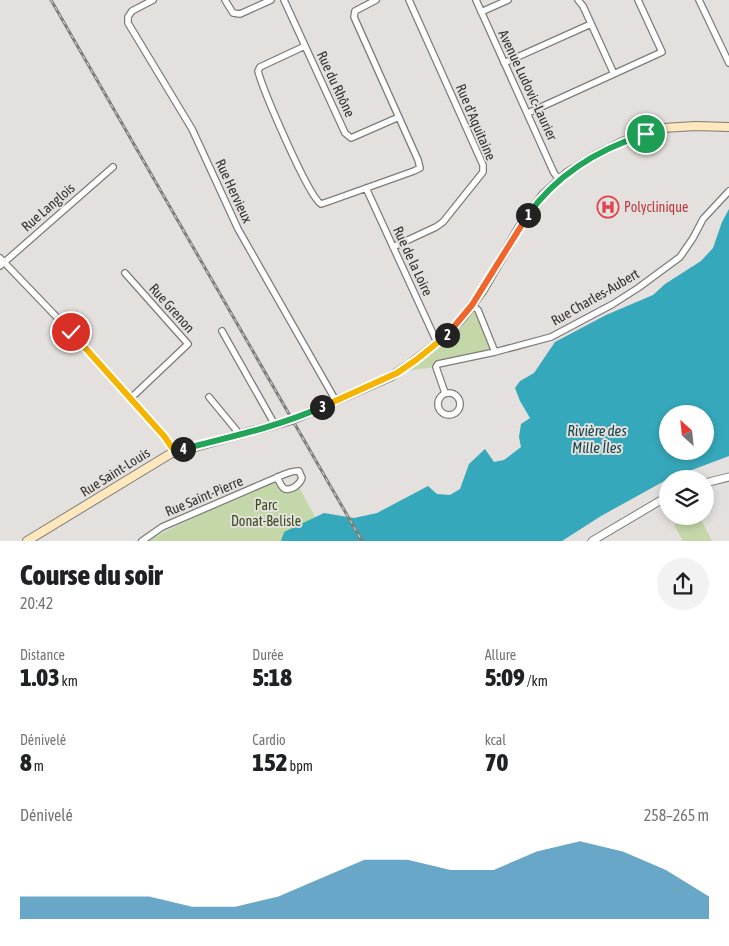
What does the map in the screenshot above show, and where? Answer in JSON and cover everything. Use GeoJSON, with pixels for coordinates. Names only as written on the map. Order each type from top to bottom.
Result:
{"type":"FeatureCollection","features":[{"type":"Feature","properties":{"kind":"main road","name":"Rue Saint-Louis"},"geometry":{"type":"LineString","coordinates":[[27,541],[175,452],[277,424],[336,401],[394,375],[439,343],[459,322],[472,305],[527,216],[543,195],[559,179],[602,151],[651,132],[674,127],[729,127]]}},
{"type":"Feature","properties":{"kind":"street","name":"Rue Hervieux"},"geometry":{"type":"LineString","coordinates":[[152,0],[132,11],[128,17],[128,23],[192,129],[238,229],[336,401]]}},
{"type":"Feature","properties":{"kind":"street"},"geometry":{"type":"LineString","coordinates":[[225,0],[233,13],[240,14],[271,0]]}},
{"type":"Feature","properties":{"kind":"street"},"geometry":{"type":"LineString","coordinates":[[284,0],[305,46],[260,67],[258,71],[308,187],[316,201],[321,204],[414,172],[420,168],[354,17],[355,11],[376,0]]}},
{"type":"Feature","properties":{"kind":"street","name":"Rue d'Aquitaine"},"geometry":{"type":"LineString","coordinates":[[392,247],[443,222],[483,172],[483,165],[409,0]]}},
{"type":"Feature","properties":{"kind":"street","name":"Avenue Ludovic-Laurier"},"geometry":{"type":"LineString","coordinates":[[476,0],[554,172],[559,179]]}},
{"type":"Feature","properties":{"kind":"street"},"geometry":{"type":"LineString","coordinates":[[481,12],[508,0]]}},
{"type":"Feature","properties":{"kind":"street"},"geometry":{"type":"LineString","coordinates":[[578,0],[583,6],[614,74]]}},
{"type":"Feature","properties":{"kind":"street"},"geometry":{"type":"LineString","coordinates":[[528,113],[662,52],[638,0]]}},
{"type":"Feature","properties":{"kind":"street"},"geometry":{"type":"LineString","coordinates":[[699,0],[729,61]]}},
{"type":"Feature","properties":{"kind":"street"},"geometry":{"type":"LineString","coordinates":[[504,63],[591,24]]}},
{"type":"Feature","properties":{"kind":"street","name":"Rue du Rhône"},"geometry":{"type":"LineString","coordinates":[[305,46],[345,133],[351,138],[399,117]]}},
{"type":"Feature","properties":{"kind":"street","name":"Rue Langlois"},"geometry":{"type":"LineString","coordinates":[[1,262],[113,166]]}},
{"type":"Feature","properties":{"kind":"street","name":"Rue de la Loire"},"geometry":{"type":"LineString","coordinates":[[366,188],[392,247],[439,343]]}},
{"type":"Feature","properties":{"kind":"street","name":"Rue Charles-Aubert"},"geometry":{"type":"LineString","coordinates":[[444,393],[436,367],[438,364],[495,352],[551,337],[613,304],[680,257],[703,219],[729,191]]}},
{"type":"Feature","properties":{"kind":"street"},"geometry":{"type":"LineString","coordinates":[[1,262],[71,332],[164,436],[175,452]]}},
{"type":"Feature","properties":{"kind":"street","name":"Rue Grenon"},"geometry":{"type":"LineString","coordinates":[[125,273],[188,344],[130,398]]}},
{"type":"Feature","properties":{"kind":"street"},"geometry":{"type":"LineString","coordinates":[[472,305],[478,310],[495,352]]}},
{"type":"Feature","properties":{"kind":"street"},"geometry":{"type":"LineString","coordinates":[[222,331],[277,424]]}},
{"type":"Feature","properties":{"kind":"street"},"geometry":{"type":"LineString","coordinates":[[444,393],[455,394],[460,399],[458,410],[453,414],[445,414],[439,410],[437,402],[444,393]]}},
{"type":"Feature","properties":{"kind":"street"},"geometry":{"type":"LineString","coordinates":[[209,397],[238,435]]}},
{"type":"Feature","properties":{"kind":"street"},"geometry":{"type":"LineString","coordinates":[[714,481],[729,477]]}},
{"type":"Feature","properties":{"kind":"street","name":"Rue Saint-Pierre"},"geometry":{"type":"LineString","coordinates":[[142,541],[162,527],[278,478]]}},
{"type":"Feature","properties":{"kind":"street"},"geometry":{"type":"LineString","coordinates":[[592,541],[659,501]]}},
{"type":"Feature","properties":{"kind":"green space"},"geometry":{"type":"Polygon","coordinates":[[[471,304],[478,313],[495,352],[436,367],[397,372],[424,355],[471,304]]]}},
{"type":"Feature","properties":{"kind":"green space","name":"Parc Donat-Belisle"},"geometry":{"type":"Polygon","coordinates":[[[271,480],[286,494],[299,487],[316,519],[282,541],[146,541],[271,480]]]}},
{"type":"Feature","properties":{"kind":"green space"},"geometry":{"type":"Polygon","coordinates":[[[674,525],[704,525],[712,541],[683,541],[674,525]]]}},
{"type":"Feature","properties":{"kind":"water","name":"Rivière des Mille Îles"},"geometry":{"type":"Polygon","coordinates":[[[729,209],[729,456],[692,470],[659,470],[659,484],[601,516],[562,541],[281,541],[284,532],[324,513],[354,518],[377,513],[428,486],[437,494],[450,495],[460,489],[469,464],[485,449],[494,462],[504,460],[521,447],[519,437],[521,424],[530,418],[515,388],[520,381],[534,373],[555,342],[606,315],[653,295],[665,284],[701,261],[713,248],[722,222],[729,209]]]}},
{"type":"Feature","properties":{"kind":"railway"},"geometry":{"type":"LineString","coordinates":[[51,0],[362,541]]}},
{"type":"Feature","properties":{"kind":"place","name":"Polyclinique"},"geometry":{"type":"Point","coordinates":[608,207]}},
{"type":"Feature","properties":{"kind":"route"},"geometry":{"type":"LineString","coordinates":[[71,332],[164,436],[175,452],[292,420],[390,377],[446,337],[483,290],[519,228],[543,195],[567,173],[602,151],[646,134]]}}]}
